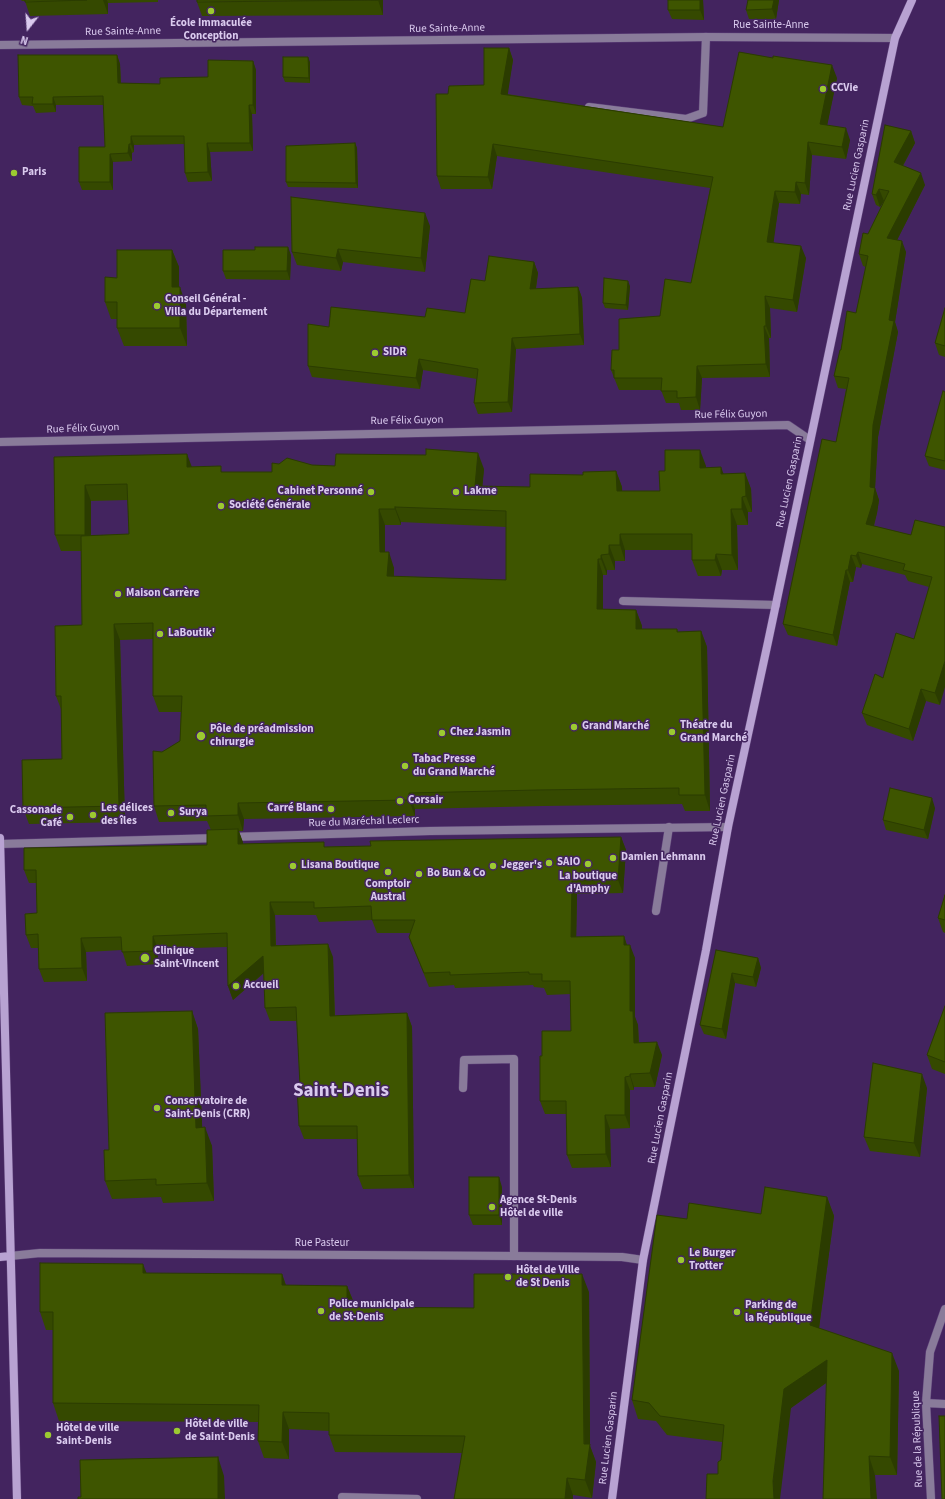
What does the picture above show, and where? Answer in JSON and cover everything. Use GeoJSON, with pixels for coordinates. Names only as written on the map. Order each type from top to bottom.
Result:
{"type":"FeatureCollection","features":[{"type":"Feature","properties":{"kind":"street","name":"Rue Lucien Gasparin"},"geometry":{"type":"LineString","coordinates":[[612,1499],[643,1260],[704,957],[728,827],[895,38],[912,0]]}},
{"type":"Feature","properties":{"kind":"street","name":"Rue Sainte-Anne"},"geometry":{"type":"LineString","coordinates":[[0,45],[706,37],[895,38]]}},
{"type":"Feature","properties":{"kind":"street"},"geometry":{"type":"LineString","coordinates":[[578,106],[686,119],[703,113],[706,37]]}},
{"type":"Feature","properties":{"kind":"street","name":"Rue Félix Guyon"},"geometry":{"type":"LineString","coordinates":[[0,442],[788,425],[810,440]]}},
{"type":"Feature","properties":{"kind":"street"},"geometry":{"type":"LineString","coordinates":[[623,601],[776,605]]}},
{"type":"Feature","properties":{"kind":"street"},"geometry":{"type":"LineString","coordinates":[[656,911],[668,827]]}},
{"type":"Feature","properties":{"kind":"street","name":"Rue du Maréchal Leclerc"},"geometry":{"type":"LineString","coordinates":[[0,844],[422,831],[728,827]]}},
{"type":"Feature","properties":{"kind":"street"},"geometry":{"type":"LineString","coordinates":[[0,838],[2,1008],[17,1499]]}},
{"type":"Feature","properties":{"kind":"street"},"geometry":{"type":"LineString","coordinates":[[463,1088],[464,1060],[514,1059],[514,1256]]}},
{"type":"Feature","properties":{"kind":"street","name":"Rue Pasteur"},"geometry":{"type":"LineString","coordinates":[[0,1257],[40,1253],[514,1256],[622,1258],[643,1260]]}},
{"type":"Feature","properties":{"kind":"street","name":"Rue de la République"},"geometry":{"type":"LineString","coordinates":[[931,1499],[926,1403],[930,1352],[945,1309]]}},
{"type":"Feature","properties":{"kind":"street"},"geometry":{"type":"LineString","coordinates":[[926,1403],[945,1404]]}},
{"type":"Feature","properties":{"kind":"street"},"geometry":{"type":"LineString","coordinates":[[342,1497],[416,1499]]}},
{"type":"Feature","properties":{"kind":"building"},"geometry":{"type":"Polygon","coordinates":[[[25,0],[87,0],[25,2],[25,0]]]}},
{"type":"Feature","properties":{"kind":"building"},"geometry":{"type":"Polygon","coordinates":[[[197,0],[378,0],[197,2],[197,0]]]}},
{"type":"Feature","properties":{"kind":"building"},"geometry":{"type":"Polygon","coordinates":[[[668,0],[700,0],[700,10],[668,10],[668,0]]]}},
{"type":"Feature","properties":{"kind":"building"},"geometry":{"type":"Polygon","coordinates":[[[748,0],[774,0],[772,9],[746,10],[748,0]]]}},
{"type":"Feature","properties":{"kind":"building"},"geometry":{"type":"Polygon","coordinates":[[[484,48],[509,48],[501,94],[723,127],[739,52],[773,58],[773,56],[832,65],[820,124],[846,128],[842,147],[808,142],[805,183],[796,182],[795,192],[775,191],[767,242],[801,246],[793,300],[765,296],[766,326],[764,326],[766,364],[697,366],[696,397],[677,398],[677,391],[661,391],[662,378],[614,378],[614,370],[611,370],[612,350],[619,350],[619,319],[660,316],[665,279],[691,283],[713,177],[493,144],[488,177],[437,176],[436,94],[448,94],[449,86],[484,85],[484,48]]]}},
{"type":"Feature","properties":{"kind":"building"},"geometry":{"type":"Polygon","coordinates":[[[18,55],[117,55],[118,83],[160,84],[160,78],[208,77],[208,60],[253,61],[253,105],[249,105],[250,143],[207,143],[208,172],[185,173],[184,136],[131,136],[131,144],[129,144],[128,153],[110,154],[110,182],[79,182],[79,147],[105,147],[103,96],[53,97],[53,104],[32,104],[33,97],[19,97],[18,55]]]}},
{"type":"Feature","properties":{"kind":"building"},"geometry":{"type":"Polygon","coordinates":[[[283,57],[308,57],[309,78],[283,77],[283,57]]]}},
{"type":"Feature","properties":{"kind":"building"},"geometry":{"type":"Polygon","coordinates":[[[885,125],[911,131],[894,162],[921,173],[887,238],[902,241],[889,320],[894,321],[873,425],[870,487],[875,488],[873,502],[866,524],[911,535],[915,520],[945,527],[945,661],[935,693],[921,689],[909,729],[862,713],[875,674],[883,678],[896,633],[914,639],[932,577],[903,570],[905,564],[858,552],[856,556],[851,555],[848,570],[846,570],[833,635],[783,624],[822,439],[836,442],[849,378],[834,376],[841,350],[847,311],[856,313],[868,256],[859,254],[863,233],[868,234],[889,191],[879,189],[876,195],[872,194],[885,125]]]}},
{"type":"Feature","properties":{"kind":"building"},"geometry":{"type":"Polygon","coordinates":[[[355,143],[356,183],[286,182],[286,146],[355,143]]]}},
{"type":"Feature","properties":{"kind":"building"},"geometry":{"type":"Polygon","coordinates":[[[291,197],[425,213],[421,258],[338,249],[336,258],[292,252],[291,197]]]}},
{"type":"Feature","properties":{"kind":"building"},"geometry":{"type":"Polygon","coordinates":[[[255,247],[288,247],[287,271],[223,271],[223,250],[255,250],[255,247]]]}},
{"type":"Feature","properties":{"kind":"building"},"geometry":{"type":"Polygon","coordinates":[[[117,250],[172,250],[172,287],[180,287],[180,328],[117,328],[117,302],[105,302],[105,277],[117,278],[117,250]]]}},
{"type":"Feature","properties":{"kind":"building"},"geometry":{"type":"Polygon","coordinates":[[[489,256],[534,262],[530,289],[578,287],[580,334],[512,338],[508,402],[474,403],[478,369],[419,359],[416,378],[308,366],[308,324],[329,327],[331,307],[425,317],[427,308],[465,313],[471,279],[485,281],[489,256]]]}},
{"type":"Feature","properties":{"kind":"building"},"geometry":{"type":"Polygon","coordinates":[[[604,278],[628,281],[626,305],[603,303],[604,278]]]}},
{"type":"Feature","properties":{"kind":"building"},"geometry":{"type":"Polygon","coordinates":[[[945,308],[945,346],[935,343],[945,308]]]}},
{"type":"Feature","properties":{"kind":"building"},"geometry":{"type":"Polygon","coordinates":[[[943,391],[945,392],[945,461],[925,456],[943,391]]]}},
{"type":"Feature","properties":{"kind":"building"},"geometry":{"type":"Polygon","coordinates":[[[426,449],[478,453],[475,486],[530,487],[530,474],[583,475],[583,472],[616,471],[617,491],[660,491],[659,471],[665,471],[665,450],[700,450],[700,468],[721,467],[721,474],[745,473],[746,496],[742,497],[742,509],[731,509],[732,555],[716,554],[715,560],[692,560],[692,534],[620,534],[620,545],[609,545],[609,554],[601,555],[601,559],[598,559],[597,609],[636,610],[636,629],[677,629],[677,632],[701,631],[705,795],[679,795],[679,788],[409,793],[409,800],[238,803],[238,815],[206,816],[206,805],[154,806],[153,751],[162,752],[180,741],[182,696],[153,696],[153,623],[114,624],[119,806],[23,808],[22,760],[62,759],[61,696],[56,696],[55,626],[82,625],[81,536],[129,534],[127,484],[85,485],[85,535],[55,535],[54,457],[187,454],[187,467],[221,466],[221,472],[272,472],[272,463],[279,464],[287,458],[312,465],[335,466],[336,454],[426,455],[426,449]],[[395,507],[395,509],[379,509],[380,552],[389,552],[387,576],[506,580],[506,511],[395,507]]]}},
{"type":"Feature","properties":{"kind":"building"},"geometry":{"type":"Polygon","coordinates":[[[890,788],[932,798],[924,830],[883,820],[890,788]]]}},
{"type":"Feature","properties":{"kind":"building"},"geometry":{"type":"Polygon","coordinates":[[[238,829],[238,844],[324,842],[324,847],[371,846],[370,841],[621,837],[618,880],[572,881],[571,937],[624,936],[624,945],[630,945],[630,1011],[633,1011],[634,1043],[657,1042],[650,1073],[630,1074],[630,1076],[625,1077],[625,1115],[605,1115],[606,1154],[567,1155],[566,1101],[540,1101],[540,1056],[542,1056],[542,1031],[571,1031],[570,981],[542,981],[542,974],[529,974],[529,972],[450,975],[450,972],[424,973],[409,937],[415,920],[372,920],[371,906],[314,908],[314,902],[270,902],[271,946],[328,944],[330,1016],[407,1013],[409,1175],[358,1176],[357,1126],[299,1126],[297,1085],[300,1085],[296,1007],[265,1008],[263,956],[228,986],[227,933],[153,936],[153,951],[122,952],[121,937],[81,938],[82,968],[39,969],[38,934],[26,935],[25,914],[37,913],[36,870],[24,870],[24,848],[207,845],[207,830],[238,829]]]}},
{"type":"Feature","properties":{"kind":"building"},"geometry":{"type":"Polygon","coordinates":[[[945,895],[945,920],[938,918],[945,895]]]}},
{"type":"Feature","properties":{"kind":"building"},"geometry":{"type":"Polygon","coordinates":[[[716,950],[758,958],[753,977],[732,973],[722,1029],[700,1025],[716,950]]]}},
{"type":"Feature","properties":{"kind":"building"},"geometry":{"type":"Polygon","coordinates":[[[945,1006],[945,1062],[927,1055],[945,1006]]]}},
{"type":"Feature","properties":{"kind":"building"},"geometry":{"type":"Polygon","coordinates":[[[192,1011],[196,1128],[205,1127],[207,1183],[156,1185],[156,1179],[105,1181],[104,1150],[109,1150],[105,1013],[192,1011]]]}},
{"type":"Feature","properties":{"kind":"building"},"geometry":{"type":"Polygon","coordinates":[[[873,1063],[922,1074],[914,1143],[864,1137],[873,1063]]]}},
{"type":"Feature","properties":{"kind":"building"},"geometry":{"type":"Polygon","coordinates":[[[469,1177],[499,1177],[499,1215],[469,1215],[469,1177]]]}},
{"type":"Feature","properties":{"kind":"building"},"geometry":{"type":"Polygon","coordinates":[[[765,1187],[827,1197],[810,1325],[892,1353],[890,1457],[869,1456],[871,1499],[823,1499],[827,1360],[784,1389],[773,1481],[774,1499],[706,1499],[707,1474],[718,1474],[718,1462],[721,1460],[724,1425],[660,1416],[649,1403],[632,1400],[657,1215],[687,1219],[689,1203],[761,1214],[765,1187]]]}},
{"type":"Feature","properties":{"kind":"building"},"geometry":{"type":"Polygon","coordinates":[[[40,1263],[143,1264],[143,1273],[282,1274],[282,1285],[347,1286],[347,1307],[474,1308],[474,1274],[582,1274],[584,1444],[590,1444],[585,1480],[567,1478],[565,1499],[454,1499],[465,1436],[329,1435],[329,1413],[283,1412],[282,1442],[258,1441],[259,1405],[53,1403],[53,1312],[40,1312],[40,1263]]]}},
{"type":"Feature","properties":{"kind":"building"},"geometry":{"type":"Polygon","coordinates":[[[939,1416],[945,1416],[945,1499],[942,1499],[939,1416]]]}},
{"type":"Feature","properties":{"kind":"building"},"geometry":{"type":"Polygon","coordinates":[[[218,1457],[218,1499],[78,1499],[78,1497],[81,1497],[80,1460],[218,1457]]]}},
{"type":"Feature","properties":{"kind":"place","name":"École Immaculée Conception"},"geometry":{"type":"Point","coordinates":[211,11]}},
{"type":"Feature","properties":{"kind":"place","name":"CCVie"},"geometry":{"type":"Point","coordinates":[823,89]}},
{"type":"Feature","properties":{"kind":"place","name":"Paris"},"geometry":{"type":"Point","coordinates":[14,173]}},
{"type":"Feature","properties":{"kind":"place","name":"Conseil Général - Villa du Département"},"geometry":{"type":"Point","coordinates":[157,306]}},
{"type":"Feature","properties":{"kind":"place","name":"SIDR"},"geometry":{"type":"Point","coordinates":[375,353]}},
{"type":"Feature","properties":{"kind":"place","name":"Cabinet Personné"},"geometry":{"type":"Point","coordinates":[371,492]}},
{"type":"Feature","properties":{"kind":"place","name":"Lakme"},"geometry":{"type":"Point","coordinates":[456,492]}},
{"type":"Feature","properties":{"kind":"place","name":"Société Générale"},"geometry":{"type":"Point","coordinates":[221,506]}},
{"type":"Feature","properties":{"kind":"place","name":"Maison Carrère"},"geometry":{"type":"Point","coordinates":[118,594]}},
{"type":"Feature","properties":{"kind":"place","name":"LaBoutik'"},"geometry":{"type":"Point","coordinates":[160,634]}},
{"type":"Feature","properties":{"kind":"place","name":"Grand Marché"},"geometry":{"type":"Point","coordinates":[574,727]}},
{"type":"Feature","properties":{"kind":"place","name":"Théatre du Grand Marché"},"geometry":{"type":"Point","coordinates":[672,732]}},
{"type":"Feature","properties":{"kind":"place","name":"Chez Jasmin"},"geometry":{"type":"Point","coordinates":[442,733]}},
{"type":"Feature","properties":{"kind":"place","name":"Pôle de préadmission chirurgie"},"geometry":{"type":"Point","coordinates":[201,736]}},
{"type":"Feature","properties":{"kind":"place","name":"Tabac Presse du Grand Marché"},"geometry":{"type":"Point","coordinates":[405,766]}},
{"type":"Feature","properties":{"kind":"place","name":"Corsair"},"geometry":{"type":"Point","coordinates":[400,801]}},
{"type":"Feature","properties":{"kind":"place","name":"Carré Blanc"},"geometry":{"type":"Point","coordinates":[331,809]}},
{"type":"Feature","properties":{"kind":"place","name":"Surya"},"geometry":{"type":"Point","coordinates":[171,813]}},
{"type":"Feature","properties":{"kind":"place","name":"Les délices des îles"},"geometry":{"type":"Point","coordinates":[93,815]}},
{"type":"Feature","properties":{"kind":"place","name":"Cassonade Café"},"geometry":{"type":"Point","coordinates":[70,817]}},
{"type":"Feature","properties":{"kind":"place","name":"Damien Lehmann"},"geometry":{"type":"Point","coordinates":[613,858]}},
{"type":"Feature","properties":{"kind":"place","name":"SAIO"},"geometry":{"type":"Point","coordinates":[549,863]}},
{"type":"Feature","properties":{"kind":"place","name":"La boutique d'Amphy"},"geometry":{"type":"Point","coordinates":[588,864]}},
{"type":"Feature","properties":{"kind":"place","name":"Lisana Boutique"},"geometry":{"type":"Point","coordinates":[293,866]}},
{"type":"Feature","properties":{"kind":"place","name":"Jegger's"},"geometry":{"type":"Point","coordinates":[493,866]}},
{"type":"Feature","properties":{"kind":"place","name":"Comptoir Austral"},"geometry":{"type":"Point","coordinates":[388,872]}},
{"type":"Feature","properties":{"kind":"place","name":"Bo Bun & Co"},"geometry":{"type":"Point","coordinates":[419,874]}},
{"type":"Feature","properties":{"kind":"place","name":"Clinique Saint-Vincent"},"geometry":{"type":"Point","coordinates":[145,958]}},
{"type":"Feature","properties":{"kind":"place","name":"Accueil"},"geometry":{"type":"Point","coordinates":[236,986]}},
{"type":"Feature","properties":{"kind":"place","name":"Conservatoire de Saint-Denis (CRR)"},"geometry":{"type":"Point","coordinates":[157,1108]}},
{"type":"Feature","properties":{"kind":"place","name":"Agence St-Denis Hôtel de ville"},"geometry":{"type":"Point","coordinates":[492,1207]}},
{"type":"Feature","properties":{"kind":"place","name":"Le Burger Trotter"},"geometry":{"type":"Point","coordinates":[681,1260]}},
{"type":"Feature","properties":{"kind":"place","name":"Hôtel de Ville de St Denis"},"geometry":{"type":"Point","coordinates":[508,1277]}},
{"type":"Feature","properties":{"kind":"place","name":"Police municipale de St-Denis"},"geometry":{"type":"Point","coordinates":[321,1311]}},
{"type":"Feature","properties":{"kind":"place","name":"Parking de la République"},"geometry":{"type":"Point","coordinates":[737,1312]}},
{"type":"Feature","properties":{"kind":"place","name":"Hôtel de ville de Saint-Denis"},"geometry":{"type":"Point","coordinates":[177,1431]}},
{"type":"Feature","properties":{"kind":"place","name":"Hôtel de ville Saint-Denis"},"geometry":{"type":"Point","coordinates":[48,1435]}},
{"type":"Feature","properties":{"kind":"district","name":"Saint-Denis"},"geometry":{"type":"Point","coordinates":[341,1092]}}]}
